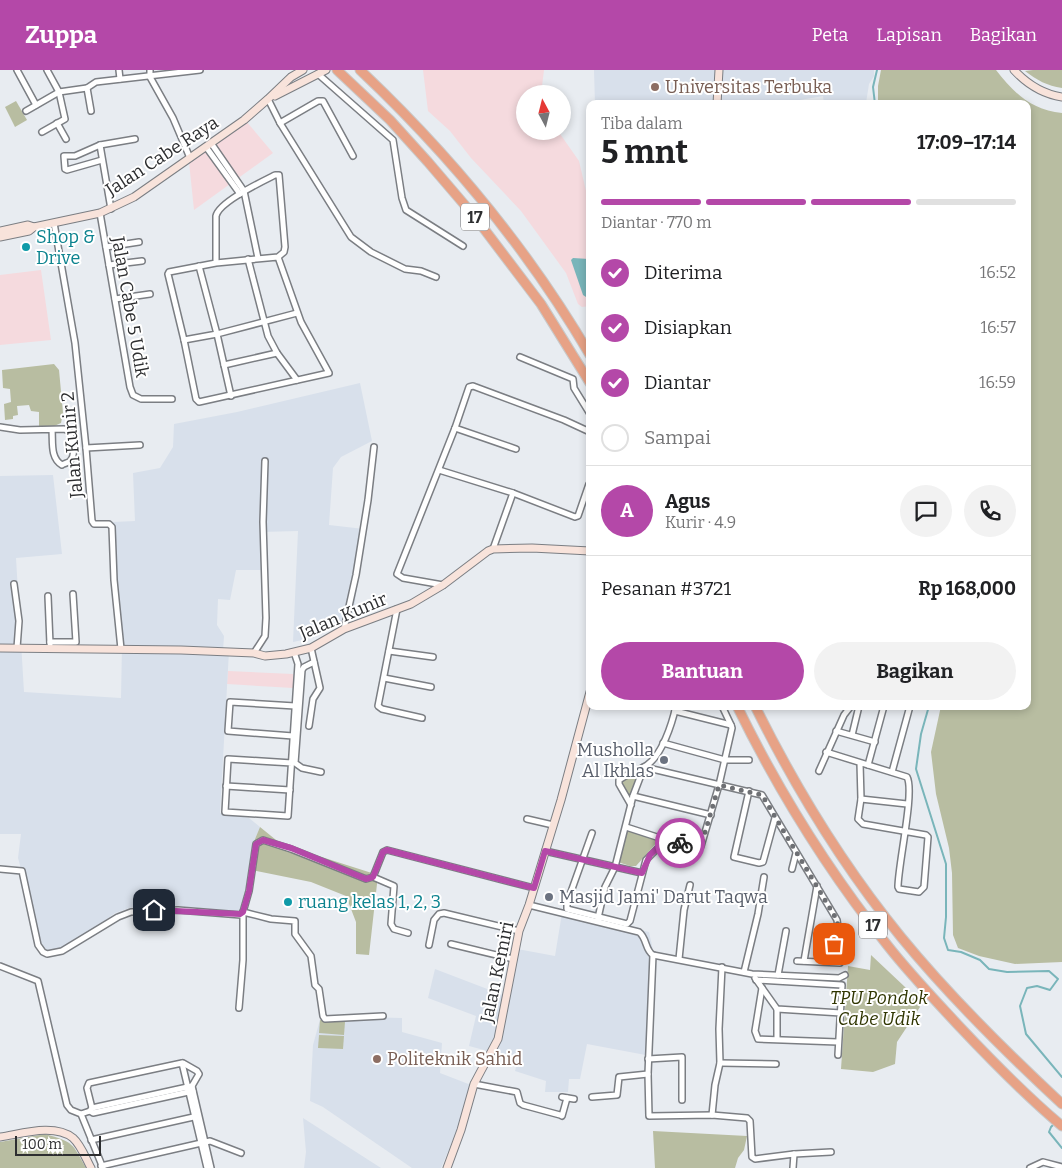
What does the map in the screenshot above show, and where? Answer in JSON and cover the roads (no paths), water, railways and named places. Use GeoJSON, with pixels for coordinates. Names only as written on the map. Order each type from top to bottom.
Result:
{"type":"FeatureCollection","features":[{"type":"Feature","properties":{"kind":"highway","name":"17"},"geometry":{"type":"LineString","coordinates":[[336,70],[390,120],[475,217],[541,304],[586,377]]}},
{"type":"Feature","properties":{"kind":"highway","name":"17"},"geometry":{"type":"LineString","coordinates":[[360,70],[402,109],[488,206],[555,298],[586,348]]}},
{"type":"Feature","properties":{"kind":"highway","name":"17"},"geometry":{"type":"LineString","coordinates":[[739,710],[788,803],[835,874],[888,947],[1006,1076],[1062,1126]]}},
{"type":"Feature","properties":{"kind":"highway","name":"17"},"geometry":{"type":"LineString","coordinates":[[757,710],[805,797],[844,861],[901,937],[946,988],[1020,1065],[1062,1104]]}},
{"type":"Feature","properties":{"kind":"street"},"geometry":{"type":"LineString","coordinates":[[17,70],[36,105]]}},
{"type":"Feature","properties":{"kind":"street"},"geometry":{"type":"LineString","coordinates":[[42,132],[65,119],[59,92],[47,70]]}},
{"type":"Feature","properties":{"kind":"street"},"geometry":{"type":"LineString","coordinates":[[119,70],[120,79]]}},
{"type":"Feature","properties":{"kind":"street"},"geometry":{"type":"LineString","coordinates":[[150,70],[150,77],[173,118],[190,158]]}},
{"type":"Feature","properties":{"kind":"street"},"geometry":{"type":"LineString","coordinates":[[26,111],[59,92],[88,88],[96,82],[200,70]]}},
{"type":"Feature","properties":{"kind":"street","name":"Jalan Cabe Raya"},"geometry":{"type":"LineString","coordinates":[[0,237],[34,227],[100,213],[134,197],[244,120],[292,76],[303,70]]}},
{"type":"Feature","properties":{"kind":"street"},"geometry":{"type":"LineString","coordinates":[[717,100],[719,70]]}},
{"type":"Feature","properties":{"kind":"street"},"geometry":{"type":"LineString","coordinates":[[1014,70],[1034,87],[1062,97]]}},
{"type":"Feature","properties":{"kind":"street"},"geometry":{"type":"LineString","coordinates":[[323,72],[393,140],[402,198],[406,210],[463,246]]}},
{"type":"Feature","properties":{"kind":"street","name":"Jalan Cabe Raya"},"geometry":{"type":"LineString","coordinates":[[268,100],[323,72]]}},
{"type":"Feature","properties":{"kind":"street"},"geometry":{"type":"LineString","coordinates":[[88,88],[91,111]]}},
{"type":"Feature","properties":{"kind":"street"},"geometry":{"type":"LineString","coordinates":[[268,100],[280,123],[351,237],[371,252],[405,269],[421,271],[436,277]]}},
{"type":"Feature","properties":{"kind":"street"},"geometry":{"type":"LineString","coordinates":[[280,123],[318,101],[323,101],[353,156]]}},
{"type":"Feature","properties":{"kind":"street"},"geometry":{"type":"LineString","coordinates":[[57,123],[66,139]]}},
{"type":"Feature","properties":{"kind":"street"},"geometry":{"type":"LineString","coordinates":[[102,160],[68,170],[65,169],[64,156],[74,156],[100,146],[135,139]]}},
{"type":"Feature","properties":{"kind":"street"},"geometry":{"type":"LineString","coordinates":[[208,145],[242,192],[258,258]]}},
{"type":"Feature","properties":{"kind":"street"},"geometry":{"type":"LineString","coordinates":[[100,146],[111,209]]}},
{"type":"Feature","properties":{"kind":"street"},"geometry":{"type":"LineString","coordinates":[[216,263],[216,213],[242,192],[278,175],[284,252],[278,257],[216,263],[168,274],[197,402],[328,374],[330,372],[298,313],[278,257]]}},
{"type":"Feature","properties":{"kind":"street","name":"Jalan Cabe 5 Udik"},"geometry":{"type":"LineString","coordinates":[[100,213],[130,388],[133,395],[141,399],[172,399]]}},
{"type":"Feature","properties":{"kind":"street","name":"Jalan Kunir 2"},"geometry":{"type":"LineString","coordinates":[[54,223],[76,343],[92,521],[94,524],[109,524],[112,527],[114,580],[121,649]]}},
{"type":"Feature","properties":{"kind":"street","name":"Jalan Cabe Raya"},"geometry":{"type":"LineString","coordinates":[[0,232],[28,226],[34,227]]}},
{"type":"Feature","properties":{"kind":"street"},"geometry":{"type":"LineString","coordinates":[[106,247],[139,242]]}},
{"type":"Feature","properties":{"kind":"street"},"geometry":{"type":"LineString","coordinates":[[248,259],[264,322],[277,353],[297,380]]}},
{"type":"Feature","properties":{"kind":"street"},"geometry":{"type":"LineString","coordinates":[[109,265],[142,261]]}},
{"type":"Feature","properties":{"kind":"street"},"geometry":{"type":"LineString","coordinates":[[199,266],[217,334],[230,396]]}},
{"type":"Feature","properties":{"kind":"street"},"geometry":{"type":"LineString","coordinates":[[115,299],[150,294]]}},
{"type":"Feature","properties":{"kind":"street"},"geometry":{"type":"LineString","coordinates":[[184,340],[217,334],[298,313]]}},
{"type":"Feature","properties":{"kind":"street"},"geometry":{"type":"LineString","coordinates":[[224,365],[277,353]]}},
{"type":"Feature","properties":{"kind":"street"},"geometry":{"type":"LineString","coordinates":[[520,357],[573,379],[574,388],[586,408]]}},
{"type":"Feature","properties":{"kind":"street"},"geometry":{"type":"LineString","coordinates":[[443,585],[403,578],[397,574],[439,470],[468,388],[470,386],[564,420],[586,430]]}},
{"type":"Feature","properties":{"kind":"street"},"geometry":{"type":"LineString","coordinates":[[0,427],[20,430],[64,429],[69,431],[73,449],[73,456],[70,461],[62,464],[57,462],[54,456],[52,430]]}},
{"type":"Feature","properties":{"kind":"street"},"geometry":{"type":"LineString","coordinates":[[455,428],[516,449]]}},
{"type":"Feature","properties":{"kind":"street"},"geometry":{"type":"LineString","coordinates":[[86,448],[140,445]]}},
{"type":"Feature","properties":{"kind":"street"},"geometry":{"type":"LineString","coordinates":[[344,629],[356,575],[372,480],[374,447]]}},
{"type":"Feature","properties":{"kind":"street"},"geometry":{"type":"LineString","coordinates":[[254,653],[265,636],[263,522],[265,460]]}},
{"type":"Feature","properties":{"kind":"street"},"geometry":{"type":"LineString","coordinates":[[439,470],[514,493],[576,517],[586,492]]}},
{"type":"Feature","properties":{"kind":"street"},"geometry":{"type":"LineString","coordinates":[[514,493],[493,549],[532,548],[586,551]]}},
{"type":"Feature","properties":{"kind":"street","name":"Jalan Kunir"},"geometry":{"type":"LineString","coordinates":[[0,648],[51,646],[254,653],[265,656],[294,652],[311,648],[344,629],[411,604],[443,585],[493,549]]}},
{"type":"Feature","properties":{"kind":"street"},"geometry":{"type":"LineString","coordinates":[[14,584],[19,621],[17,648]]}},
{"type":"Feature","properties":{"kind":"street"},"geometry":{"type":"LineString","coordinates":[[48,596],[51,646],[76,642],[73,594]]}},
{"type":"Feature","properties":{"kind":"street"},"geometry":{"type":"LineString","coordinates":[[397,609],[390,651],[378,701],[379,708],[422,718]]}},
{"type":"Feature","properties":{"kind":"street"},"geometry":{"type":"LineString","coordinates":[[309,726],[313,699],[320,688],[311,648]]}},
{"type":"Feature","properties":{"kind":"street"},"geometry":{"type":"LineString","coordinates":[[390,651],[433,657]]}},
{"type":"Feature","properties":{"kind":"street"},"geometry":{"type":"LineString","coordinates":[[292,763],[228,759],[225,812],[288,816],[292,763],[298,664],[294,652]]}},
{"type":"Feature","properties":{"kind":"street"},"geometry":{"type":"LineString","coordinates":[[314,662],[304,666],[302,670],[295,763],[302,768],[321,772]]}},
{"type":"Feature","properties":{"kind":"street"},"geometry":{"type":"LineString","coordinates":[[384,678],[431,687]]}},
{"type":"Feature","properties":{"kind":"street"},"geometry":{"type":"LineString","coordinates":[[293,736],[228,731],[230,702],[295,706]]}},
{"type":"Feature","properties":{"kind":"street","name":"Jalan Kemiri"},"geometry":{"type":"LineString","coordinates":[[447,1168],[461,1130],[474,1084],[498,1039],[519,930],[529,905],[586,707]]}},
{"type":"Feature","properties":{"kind":"street"},"geometry":{"type":"LineString","coordinates":[[631,805],[619,784],[619,780],[644,767],[656,756],[676,710]]}},
{"type":"Feature","properties":{"kind":"street"},"geometry":{"type":"LineString","coordinates":[[679,710],[731,725]]}},
{"type":"Feature","properties":{"kind":"street"},"geometry":{"type":"LineString","coordinates":[[626,827],[666,840],[701,846],[719,785],[732,728],[724,710]]}},
{"type":"Feature","properties":{"kind":"street"},"geometry":{"type":"LineString","coordinates":[[819,771],[836,731],[848,710]]}},
{"type":"Feature","properties":{"kind":"street"},"geometry":{"type":"LineString","coordinates":[[852,735],[858,710]]}},
{"type":"Feature","properties":{"kind":"street"},"geometry":{"type":"LineString","coordinates":[[868,765],[883,710]]}},
{"type":"Feature","properties":{"kind":"street"},"geometry":{"type":"LineString","coordinates":[[892,772],[909,710]]}},
{"type":"Feature","properties":{"kind":"street"},"geometry":{"type":"LineString","coordinates":[[836,731],[875,742]]}},
{"type":"Feature","properties":{"kind":"street"},"geometry":{"type":"LineString","coordinates":[[663,743],[725,760],[749,760]]}},
{"type":"Feature","properties":{"kind":"street"},"geometry":{"type":"LineString","coordinates":[[826,752],[907,777],[910,782],[910,790],[908,804],[905,831],[898,887],[899,889],[919,892],[924,887],[929,839],[926,835],[905,831],[859,822],[860,763]]}},
{"type":"Feature","properties":{"kind":"street"},"geometry":{"type":"LineString","coordinates":[[644,767],[762,795],[837,920],[838,927],[831,962]]}},
{"type":"Feature","properties":{"kind":"street"},"geometry":{"type":"LineString","coordinates":[[598,918],[605,887],[615,867],[633,796],[644,767]]}},
{"type":"Feature","properties":{"kind":"street"},"geometry":{"type":"LineString","coordinates":[[226,786],[290,790]]}},
{"type":"Feature","properties":{"kind":"street"},"geometry":{"type":"LineString","coordinates":[[749,791],[734,857],[759,864],[763,862],[775,818]]}},
{"type":"Feature","properties":{"kind":"street"},"geometry":{"type":"LineString","coordinates":[[633,796],[711,815]]}},
{"type":"Feature","properties":{"kind":"street"},"geometry":{"type":"LineString","coordinates":[[860,799],[908,804]]}},
{"type":"Feature","properties":{"kind":"street"},"geometry":{"type":"LineString","coordinates":[[527,819],[553,825]]}},
{"type":"Feature","properties":{"kind":"street"},"geometry":{"type":"LineString","coordinates":[[592,833],[567,903],[567,909],[625,924],[629,923],[642,873],[650,855],[666,840]]}},
{"type":"Feature","properties":{"kind":"street"},"geometry":{"type":"LineString","coordinates":[[239,1008],[243,960],[243,912],[249,891],[256,844],[263,840],[291,848],[366,879],[373,877],[394,886],[391,924],[394,929],[408,933]]}},
{"type":"Feature","properties":{"kind":"street"},"geometry":{"type":"LineString","coordinates":[[373,877],[383,852],[387,850],[534,888]]}},
{"type":"Feature","properties":{"kind":"street"},"geometry":{"type":"LineString","coordinates":[[545,851],[642,873]]}},
{"type":"Feature","properties":{"kind":"street"},"geometry":{"type":"LineString","coordinates":[[792,869],[796,854]]}},
{"type":"Feature","properties":{"kind":"street"},"geometry":{"type":"LineString","coordinates":[[0,869],[22,871],[38,946],[47,954],[62,951],[118,917],[132,912],[178,910],[238,915],[243,912],[271,919],[295,921],[295,934],[301,945],[308,950],[311,956],[315,985],[319,989],[325,1019],[383,1016]]}},
{"type":"Feature","properties":{"kind":"street"},"geometry":{"type":"LineString","coordinates":[[744,972],[758,914],[764,877]]}},
{"type":"Feature","properties":{"kind":"street"},"geometry":{"type":"LineString","coordinates":[[679,959],[684,910],[690,885]]}},
{"type":"Feature","properties":{"kind":"street"},"geometry":{"type":"LineString","coordinates":[[804,961],[817,886]]}},
{"type":"Feature","properties":{"kind":"street"},"geometry":{"type":"LineString","coordinates":[[529,905],[639,932],[649,952],[654,955],[752,974],[839,978],[845,975]]}},
{"type":"Feature","properties":{"kind":"street"},"geometry":{"type":"LineString","coordinates":[[429,945],[434,920],[439,914],[444,913],[519,930]]}},
{"type":"Feature","properties":{"kind":"street"},"geometry":{"type":"LineString","coordinates":[[778,975],[786,931]]}},
{"type":"Feature","properties":{"kind":"street"},"geometry":{"type":"LineString","coordinates":[[451,944],[513,959]]}},
{"type":"Feature","properties":{"kind":"street"},"geometry":{"type":"LineString","coordinates":[[654,955],[648,1058],[649,1116],[712,1116],[749,1119],[751,1154],[753,1158],[831,1152]]}},
{"type":"Feature","properties":{"kind":"street"},"geometry":{"type":"LineString","coordinates":[[797,961],[840,963]]}},
{"type":"Feature","properties":{"kind":"street"},"geometry":{"type":"LineString","coordinates":[[0,966],[34,978],[39,984],[67,1105],[71,1110],[81,1114],[91,1110]]}},
{"type":"Feature","properties":{"kind":"street"},"geometry":{"type":"LineString","coordinates":[[712,1116],[715,1084],[720,1063],[719,1029],[722,967]]}},
{"type":"Feature","properties":{"kind":"street"},"geometry":{"type":"LineString","coordinates":[[752,974],[776,1010],[777,1039]]}},
{"type":"Feature","properties":{"kind":"street"},"geometry":{"type":"LineString","coordinates":[[756,980],[840,984],[843,988],[838,1055]]}},
{"type":"Feature","properties":{"kind":"street"},"geometry":{"type":"LineString","coordinates":[[762,988],[756,1034],[758,1039],[838,1042]]}},
{"type":"Feature","properties":{"kind":"street"},"geometry":{"type":"LineString","coordinates":[[776,1010],[841,1013]]}},
{"type":"Feature","properties":{"kind":"street"},"geometry":{"type":"LineString","coordinates":[[648,1058],[682,1057],[682,1100]]}},
{"type":"Feature","properties":{"kind":"street"},"geometry":{"type":"LineString","coordinates":[[182,1063],[199,1074],[191,1089],[93,1113],[91,1110],[87,1088],[89,1083],[182,1063]]}},
{"type":"Feature","properties":{"kind":"street"},"geometry":{"type":"LineString","coordinates":[[182,1063],[191,1089],[208,1167]]}},
{"type":"Feature","properties":{"kind":"street"},"geometry":{"type":"LineString","coordinates":[[720,1063],[776,1064]]}},
{"type":"Feature","properties":{"kind":"street"},"geometry":{"type":"LineString","coordinates":[[592,1097],[616,1095],[618,1079],[621,1076],[648,1074]]}},
{"type":"Feature","properties":{"kind":"street"},"geometry":{"type":"LineString","coordinates":[[474,1084],[517,1092],[520,1103],[523,1105],[562,1116],[568,1098]]}},
{"type":"Feature","properties":{"kind":"street"},"geometry":{"type":"LineString","coordinates":[[81,1114],[102,1167],[212,1141],[241,1153]]}},
{"type":"Feature","properties":{"kind":"street"},"geometry":{"type":"LineString","coordinates":[[91,1140],[197,1117]]}},
{"type":"Feature","properties":{"kind":"street"},"geometry":{"type":"LineString","coordinates":[[0,1139],[40,1131],[61,1133],[74,1139],[91,1168]]}},
{"type":"Feature","properties":{"kind":"street"},"geometry":{"type":"LineString","coordinates":[[0,1139],[38,1134],[59,1135],[71,1141],[87,1168]]}},
{"type":"Feature","properties":{"kind":"street"},"geometry":{"type":"LineString","coordinates":[[792,1168],[794,1154]]}},
{"type":"Feature","properties":{"kind":"street"},"geometry":{"type":"LineString","coordinates":[[1030,1168],[1043,1162],[1062,1167]]}},
{"type":"Feature","properties":{"kind":"water"},"geometry":{"type":"Polygon","coordinates":[[[573,258],[586,259],[586,297],[583,295],[571,260],[573,258]]]}},
{"type":"Feature","properties":{"kind":"waterway"},"geometry":{"type":"LineString","coordinates":[[875,100],[873,87],[877,70]]}},
{"type":"Feature","properties":{"kind":"waterway"},"geometry":{"type":"LineString","coordinates":[[928,710],[921,734],[916,769],[946,864],[944,938],[948,950],[961,952],[980,960],[989,969],[1007,972],[1049,971],[1058,979],[1050,990],[1037,986],[1027,988],[1020,1006],[1026,1034],[1062,1077]]}},
{"type":"Feature","properties":{"kind":"waterway"},"geometry":{"type":"LineString","coordinates":[[1055,1123],[1049,1132],[1062,1148]]}},
{"type":"Feature","properties":{"kind":"place","name":"Universitas Terbuka"},"geometry":{"type":"Point","coordinates":[655,87]}},
{"type":"Feature","properties":{"kind":"place","name":"Shop & Drive"},"geometry":{"type":"Point","coordinates":[26,247]}},
{"type":"Feature","properties":{"kind":"place","name":"Musholla Al Ikhlas"},"geometry":{"type":"Point","coordinates":[664,760]}},
{"type":"Feature","properties":{"kind":"place","name":"Masjid Jami' Darut Taqwa"},"geometry":{"type":"Point","coordinates":[549,897]}},
{"type":"Feature","properties":{"kind":"place","name":"ruang kelas 1, 2, 3"},"geometry":{"type":"Point","coordinates":[288,902]}},
{"type":"Feature","properties":{"kind":"place","name":"Politeknik Sahid"},"geometry":{"type":"Point","coordinates":[377,1059]}},
{"type":"Feature","properties":{"kind":"park label","name":"TPU Pondok Cabe Udik"},"geometry":{"type":"Point","coordinates":[879,1008]}}]}
